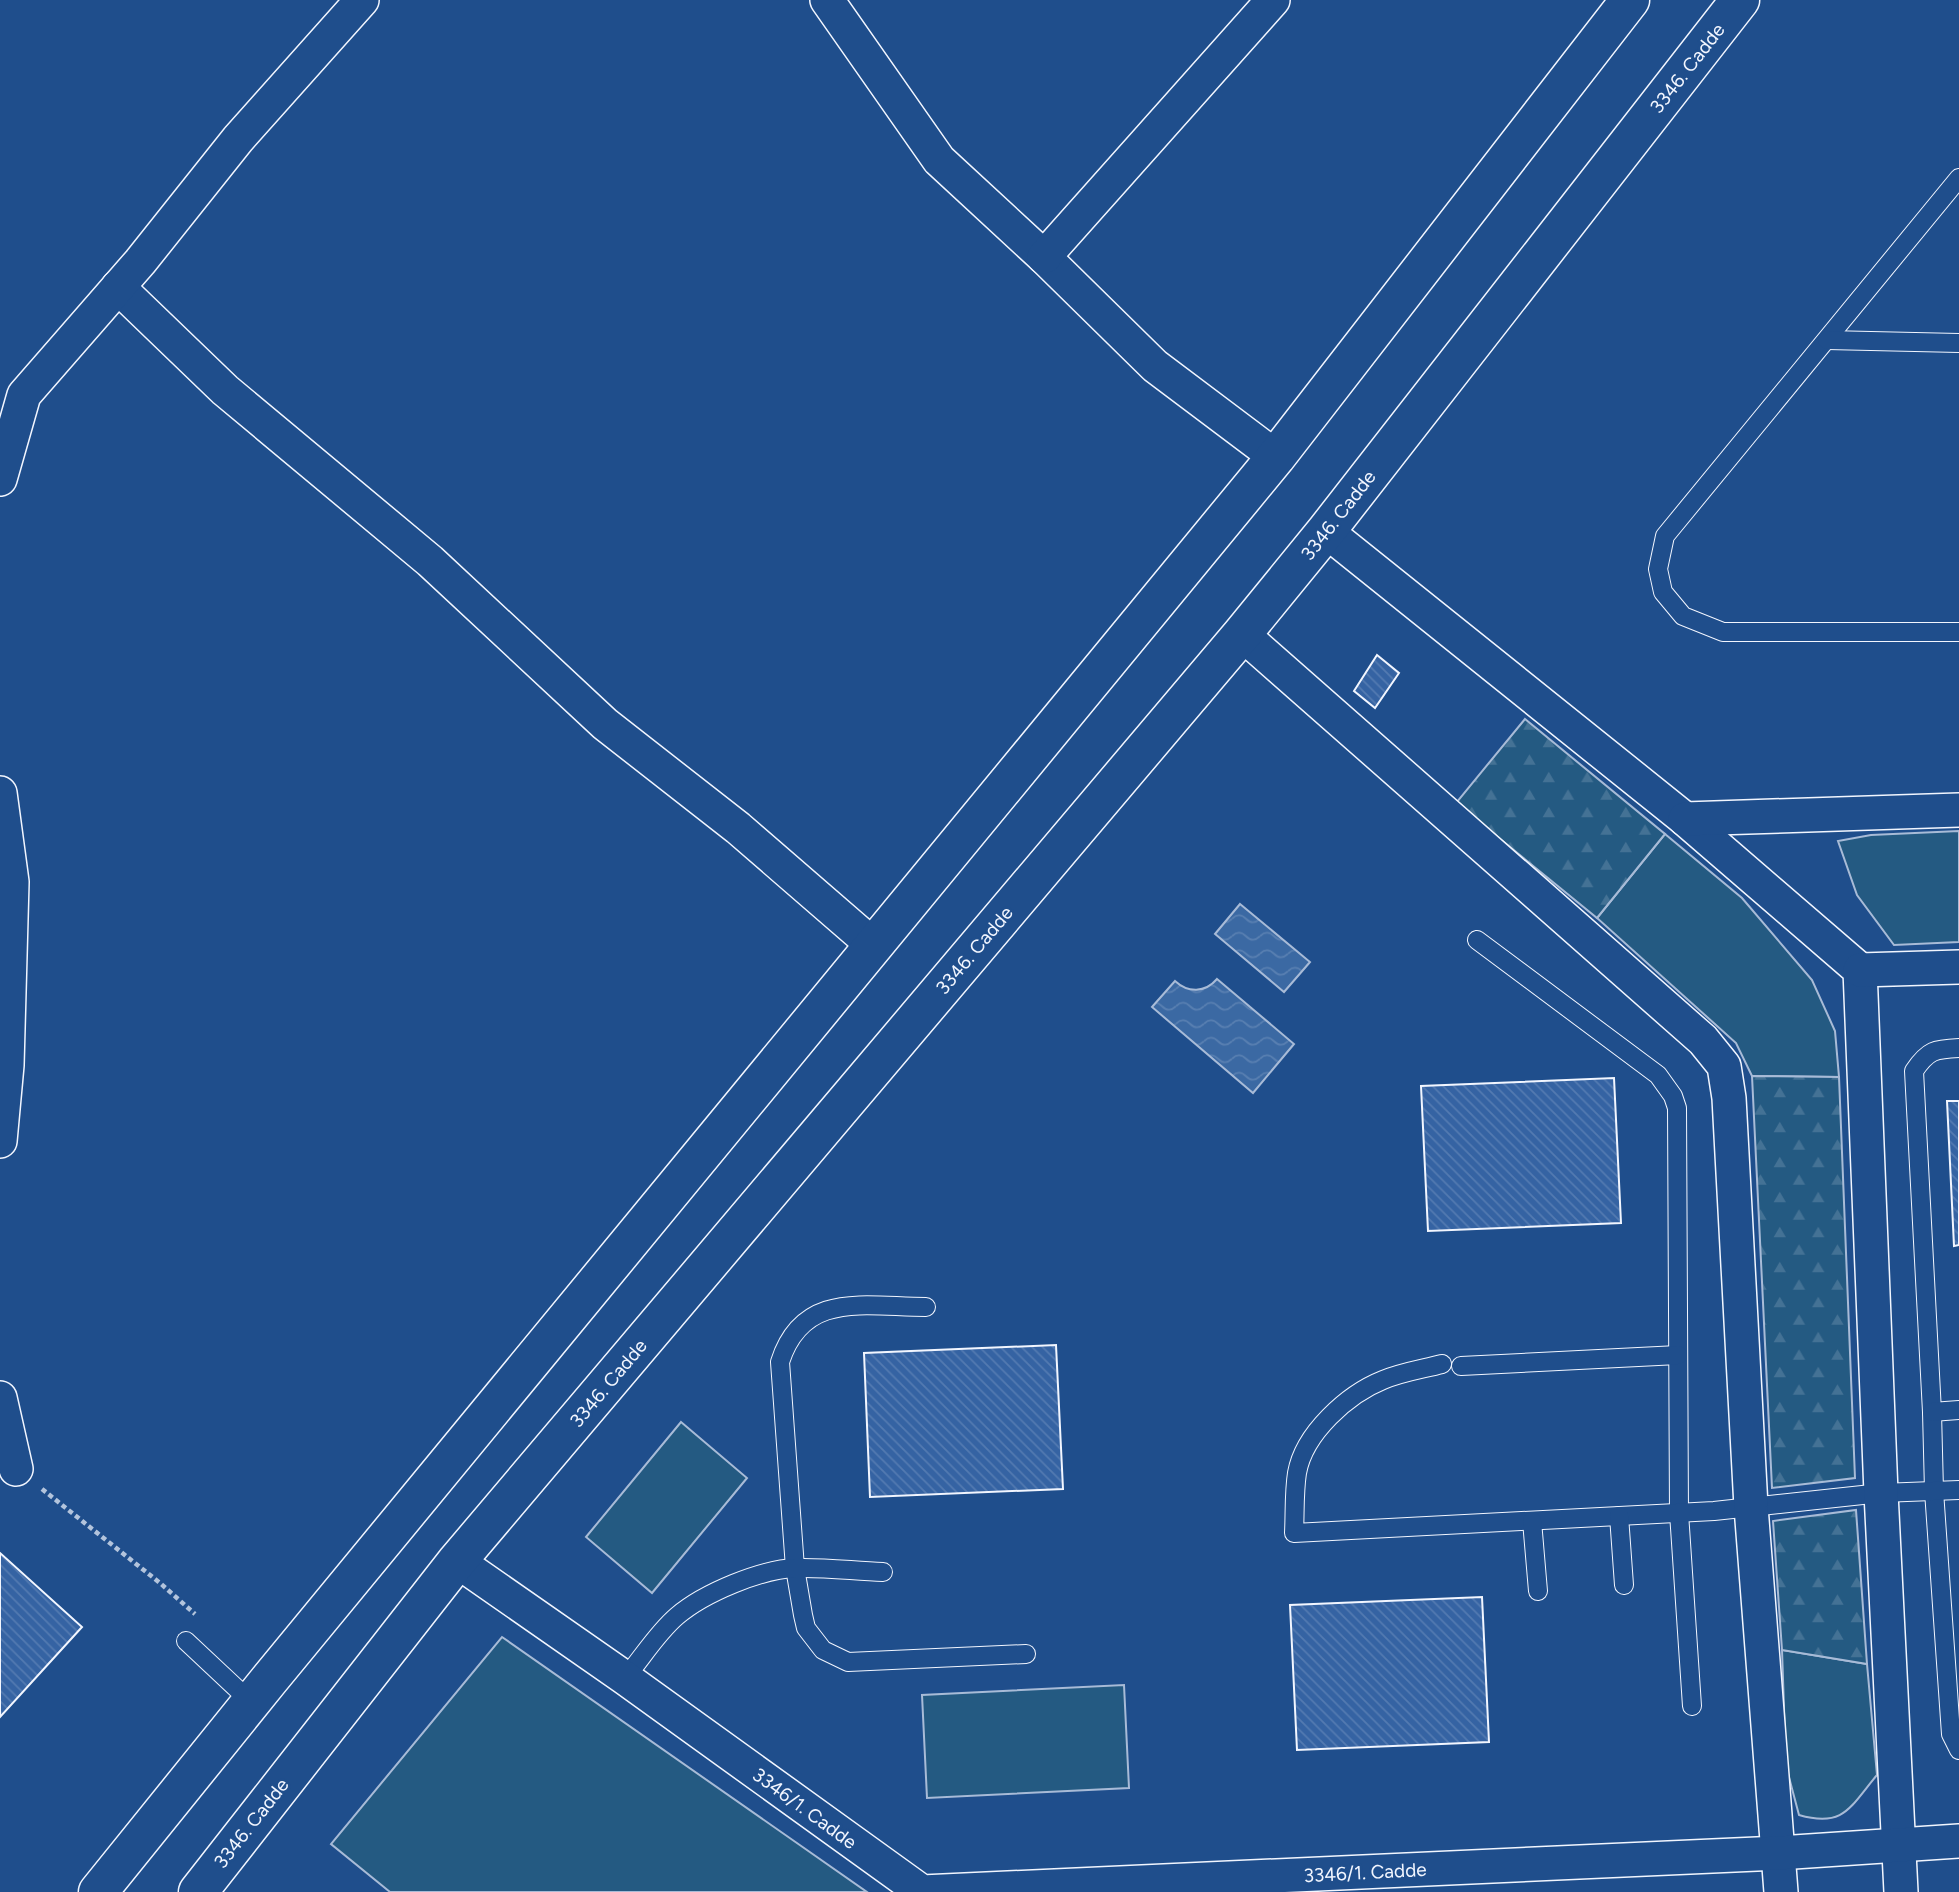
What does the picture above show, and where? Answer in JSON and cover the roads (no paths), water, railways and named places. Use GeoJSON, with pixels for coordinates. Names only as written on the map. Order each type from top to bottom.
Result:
{"type":"FeatureCollection","features":[{"type":"Feature","properties":{"kind":"street"},"geometry":{"type":"LineString","coordinates":[[0,479],[24,395],[118,288],[238,139],[362,0]]}},
{"type":"Feature","properties":{"kind":"street"},"geometry":{"type":"LineString","coordinates":[[828,0],[939,160],[1044,257],[1155,366],[1276,457]]}},
{"type":"Feature","properties":{"kind":"street"},"geometry":{"type":"LineString","coordinates":[[1044,257],[1273,0]]}},
{"type":"Feature","properties":{"kind":"street"},"geometry":{"type":"LineString","coordinates":[[98,1892],[251,1702],[1276,457],[1630,0]]}},
{"type":"Feature","properties":{"kind":"street","name":"3346. Cadde"},"geometry":{"type":"LineString","coordinates":[[198,1892],[457,1561],[1242,634],[1326,531],[1740,0]]}},
{"type":"Feature","properties":{"kind":"street"},"geometry":{"type":"LineString","coordinates":[[118,288],[225,390],[430,561],[605,724],[738,828],[873,945]]}},
{"type":"Feature","properties":{"kind":"street"},"geometry":{"type":"LineString","coordinates":[[1326,531],[1685,820],[1860,970],[1959,967]]}},
{"type":"Feature","properties":{"kind":"street"},"geometry":{"type":"LineString","coordinates":[[1242,634],[1693,1031],[1724,1066],[1730,1112],[1751,1507],[1782,1892]]}},
{"type":"Feature","properties":{"kind":"street"},"geometry":{"type":"LineString","coordinates":[[0,793],[12,882],[7,1065],[0,1141]]}},
{"type":"Feature","properties":{"kind":"street"},"geometry":{"type":"LineString","coordinates":[[1685,820],[1959,810]]}},
{"type":"Feature","properties":{"kind":"street"},"geometry":{"type":"LineString","coordinates":[[1860,970],[1881,1493],[1901,1892]]}},
{"type":"Feature","properties":{"kind":"street"},"geometry":{"type":"LineString","coordinates":[[0,1398],[16,1469]]}},
{"type":"Feature","properties":{"kind":"street","name":"3346/1. Cadde"},"geometry":{"type":"LineString","coordinates":[[457,1561],[625,1678],[922,1892],[1779,1853],[1959,1842]]}},
{"type":"Feature","properties":{"kind":"lane"},"geometry":{"type":"LineString","coordinates":[[1959,178],[1665,536],[1658,569],[1663,592],[1683,616],[1723,632],[1959,632]]}},
{"type":"Feature","properties":{"kind":"lane"},"geometry":{"type":"LineString","coordinates":[[1828,340],[1959,343]]}},
{"type":"Feature","properties":{"kind":"lane"},"geometry":{"type":"LineString","coordinates":[[1477,940],[1648,1067],[1667,1085],[1673,1096],[1678,1122],[1679,1513],[1692,1706]]}},
{"type":"Feature","properties":{"kind":"lane"},"geometry":{"type":"LineString","coordinates":[[1959,1048],[1936,1049],[1922,1059],[1914,1071],[1934,1491],[1951,1734],[1959,1750]]}},
{"type":"Feature","properties":{"kind":"lane"},"geometry":{"type":"LineString","coordinates":[[926,1307],[837,1307],[819,1312],[803,1321],[785,1346],[780,1362],[794,1568],[806,1628],[823,1650],[848,1662],[1026,1654]]}},
{"type":"Feature","properties":{"kind":"lane"},"geometry":{"type":"LineString","coordinates":[[1461,1366],[1678,1355]]}},
{"type":"Feature","properties":{"kind":"lane"},"geometry":{"type":"LineString","coordinates":[[1442,1364],[1385,1379],[1364,1388],[1328,1418],[1315,1434],[1297,1472],[1294,1533],[1679,1513],[1881,1493],[1959,1490]]}},
{"type":"Feature","properties":{"kind":"lane"},"geometry":{"type":"LineString","coordinates":[[1932,1412],[1959,1410]]}},
{"type":"Feature","properties":{"kind":"lane"},"geometry":{"type":"LineString","coordinates":[[1619,1516],[1624,1585]]}},
{"type":"Feature","properties":{"kind":"lane"},"geometry":{"type":"LineString","coordinates":[[1532,1521],[1538,1591]]}},
{"type":"Feature","properties":{"kind":"lane"},"geometry":{"type":"LineString","coordinates":[[625,1678],[679,1614],[716,1592],[762,1573],[794,1568],[883,1572]]}},
{"type":"Feature","properties":{"kind":"lane"},"geometry":{"type":"LineString","coordinates":[[186,1640],[251,1702]]}},
{"type":"Feature","properties":{"kind":"water"},"geometry":{"type":"Polygon","coordinates":[[[1240,904],[1310,962],[1284,992],[1215,934],[1240,904]]]}},
{"type":"Feature","properties":{"kind":"water"},"geometry":{"type":"Polygon","coordinates":[[[1217,979],[1294,1044],[1253,1093],[1152,1007],[1175,981],[1185,988],[1196,990],[1207,987],[1217,979]]]}}]}
